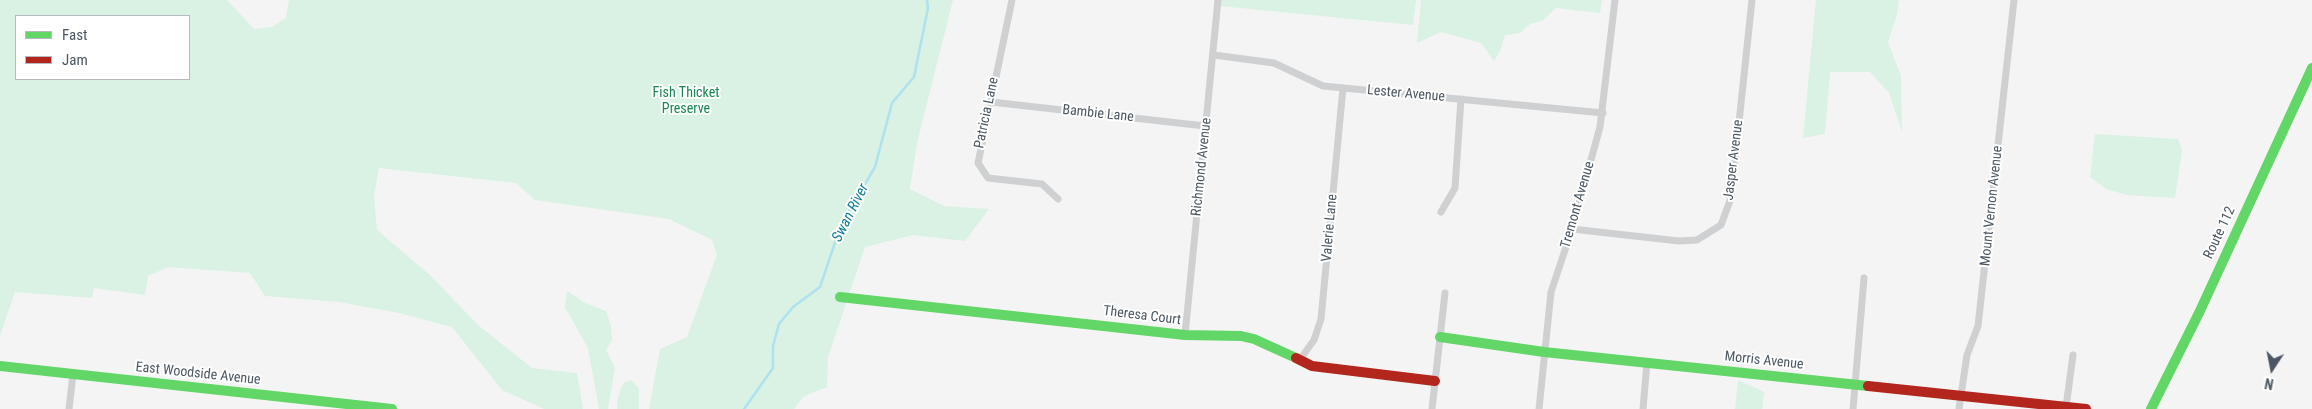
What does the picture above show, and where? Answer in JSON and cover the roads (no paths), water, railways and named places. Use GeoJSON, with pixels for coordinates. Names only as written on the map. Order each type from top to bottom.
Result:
{"type":"FeatureCollection","features":[{"type":"Feature","properties":{"kind":"street","name":"Patricia Lane"},"geometry":{"type":"LineString","coordinates":[[1012,0],[978,163],[982,172],[988,178],[1042,184],[1058,199]]}},
{"type":"Feature","properties":{"kind":"street","name":"Richmond Avenue"},"geometry":{"type":"LineString","coordinates":[[1185,334],[1218,0]]}},
{"type":"Feature","properties":{"kind":"street","name":"Tremont Avenue"},"geometry":{"type":"LineString","coordinates":[[1539,409],[1551,292],[1572,229],[1603,113],[1615,0]]}},
{"type":"Feature","properties":{"kind":"street","name":"Jasper Avenue"},"geometry":{"type":"LineString","coordinates":[[1572,229],[1679,241],[1697,240],[1721,224],[1731,198],[1752,0]]}},
{"type":"Feature","properties":{"kind":"street","name":"Mount Vernon Avenue"},"geometry":{"type":"LineString","coordinates":[[1959,409],[1967,355],[1978,326],[2014,0]]}},
{"type":"Feature","properties":{"kind":"street","name":"Lester Avenue"},"geometry":{"type":"LineString","coordinates":[[1214,55],[1274,63],[1284,66],[1313,82],[1343,88],[1603,113]]}},
{"type":"Feature","properties":{"kind":"street","name":"Route 112"},"geometry":{"type":"LineString","coordinates":[[2151,409],[2208,294],[2312,68]]}},
{"type":"Feature","properties":{"kind":"street","name":"Valerie Lane"},"geometry":{"type":"LineString","coordinates":[[1299,361],[1314,340],[1321,319],[1343,88]]}},
{"type":"Feature","properties":{"kind":"street"},"geometry":{"type":"LineString","coordinates":[[1441,212],[1455,188],[1461,99]]}},
{"type":"Feature","properties":{"kind":"street","name":"Bambie Lane"},"geometry":{"type":"LineString","coordinates":[[991,102],[1205,126]]}},
{"type":"Feature","properties":{"kind":"street"},"geometry":{"type":"LineString","coordinates":[[1853,409],[1864,278]]}},
{"type":"Feature","properties":{"kind":"street"},"geometry":{"type":"LineString","coordinates":[[1432,409],[1445,293]]}},
{"type":"Feature","properties":{"kind":"street","name":"Theresa Court"},"geometry":{"type":"LineString","coordinates":[[840,297],[1185,334],[1241,336],[1254,339],[1312,366],[1435,381]]}},
{"type":"Feature","properties":{"kind":"street","name":"Morris Avenue"},"geometry":{"type":"LineString","coordinates":[[1440,337],[1544,352],[2086,409]]}},
{"type":"Feature","properties":{"kind":"street"},"geometry":{"type":"LineString","coordinates":[[2066,407],[2073,356]]}},
{"type":"Feature","properties":{"kind":"street"},"geometry":{"type":"LineString","coordinates":[[1643,409],[1648,362]]}},
{"type":"Feature","properties":{"kind":"street","name":"East Woodside Avenue"},"geometry":{"type":"LineString","coordinates":[[0,366],[392,409]]}},
{"type":"Feature","properties":{"kind":"street"},"geometry":{"type":"LineString","coordinates":[[70,409],[73,374]]}},
{"type":"Feature","properties":{"kind":"waterway","name":"Swan River"},"geometry":{"type":"LineString","coordinates":[[744,409],[773,368],[773,346],[779,324],[793,307],[820,287],[841,225],[875,167],[892,103],[914,77],[928,8],[927,0]]}},
{"type":"Feature","properties":{"kind":"park label","name":"Fish Thicket Preserve"},"geometry":{"type":"Point","coordinates":[686,102]}}]}
